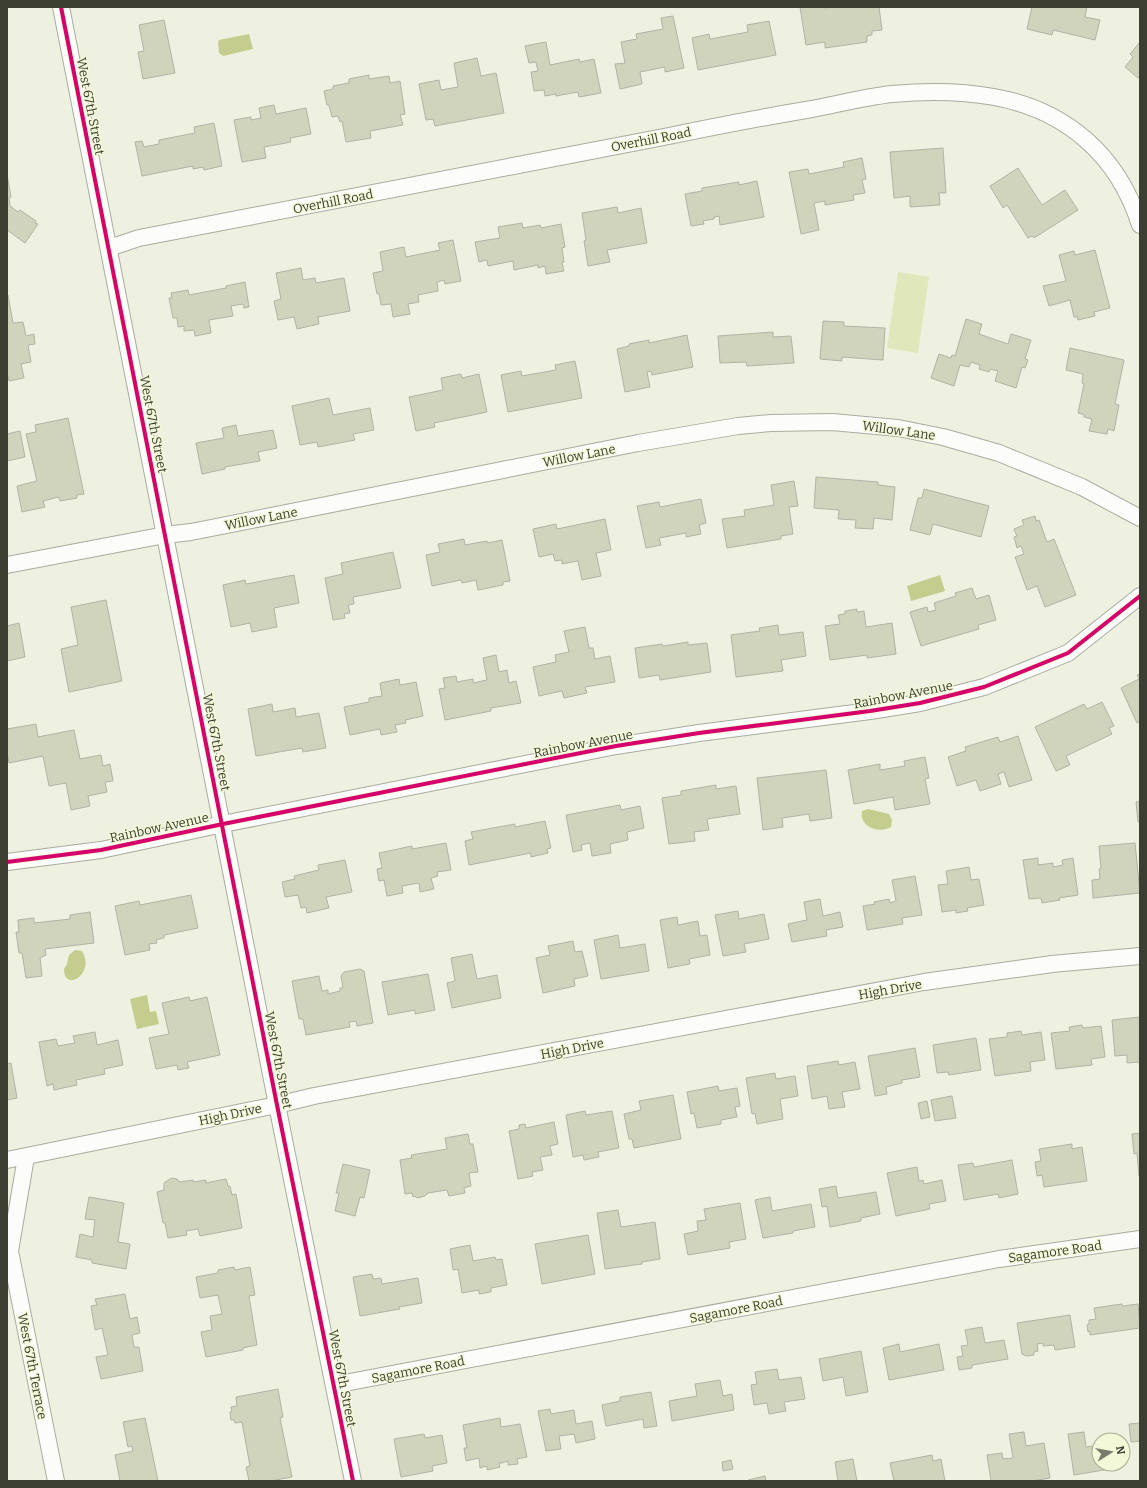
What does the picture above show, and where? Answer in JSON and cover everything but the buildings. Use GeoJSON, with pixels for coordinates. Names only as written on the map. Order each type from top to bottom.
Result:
{"type":"FeatureCollection","features":[{"type":"Feature","properties":{"kind":"street","name":"West 67th Street"},"geometry":{"type":"LineString","coordinates":[[61,7],[223,824],[277,1105],[353,1481]]}},
{"type":"Feature","properties":{"kind":"street","name":"Overhill Road"},"geometry":{"type":"LineString","coordinates":[[109,248],[139,238],[744,121],[890,94],[930,92],[975,94],[995,97],[1026,105],[1044,112],[1074,129],[1094,146],[1109,163],[1129,195],[1140,225]]}},
{"type":"Feature","properties":{"kind":"street","name":"Willow Lane"},"geometry":{"type":"LineString","coordinates":[[7,565],[198,530],[638,443],[738,426],[771,423],[832,422],[898,428],[943,437],[999,453],[1082,487],[1140,518]]}},
{"type":"Feature","properties":{"kind":"street","name":"Rainbow Avenue"},"geometry":{"type":"LineString","coordinates":[[7,862],[101,850],[223,824],[616,746],[699,733],[920,704],[984,687],[1068,653],[1140,596]]}},
{"type":"Feature","properties":{"kind":"street","name":"High Drive"},"geometry":{"type":"LineString","coordinates":[[7,1160],[277,1105],[314,1096],[924,982],[1052,964],[1140,956]]}},
{"type":"Feature","properties":{"kind":"street","name":"West 67th Terrace"},"geometry":{"type":"LineString","coordinates":[[26,1157],[8,1248],[56,1481]]}},
{"type":"Feature","properties":{"kind":"street","name":"Sagamore Road"},"geometry":{"type":"LineString","coordinates":[[334,1385],[999,1259],[1140,1239]]}},
{"type":"Feature","properties":{"kind":"shaded area"},"geometry":{"type":"Polygon","coordinates":[[[249,34],[253,49],[223,56],[219,53],[219,40],[249,34]]]}},
{"type":"Feature","properties":{"kind":"shaded area"},"geometry":{"type":"Polygon","coordinates":[[[898,272],[929,277],[918,353],[887,348],[898,272]]]}},
{"type":"Feature","properties":{"kind":"shaded area"},"geometry":{"type":"Polygon","coordinates":[[[940,575],[945,591],[911,601],[907,586],[940,575]]]}},
{"type":"Feature","properties":{"kind":"shaded area"},"geometry":{"type":"Polygon","coordinates":[[[868,809],[889,814],[892,820],[891,827],[881,830],[871,828],[867,825],[862,817],[862,811],[868,809]]]}},
{"type":"Feature","properties":{"kind":"shaded area"},"geometry":{"type":"Polygon","coordinates":[[[75,950],[82,951],[85,959],[85,967],[78,978],[69,980],[65,976],[64,969],[69,955],[75,950]]]}},
{"type":"Feature","properties":{"kind":"shaded area"},"geometry":{"type":"Polygon","coordinates":[[[147,995],[150,1012],[156,1011],[159,1024],[137,1029],[130,999],[147,995]]]}},
{"type":"Feature","properties":{"kind":"cycle path"},"geometry":{"type":"LineString","coordinates":[[61,7],[277,1105],[353,1481]]}},
{"type":"Feature","properties":{"kind":"cycle path"},"geometry":{"type":"LineString","coordinates":[[7,862],[101,850],[223,824],[616,746],[699,733],[870,711],[920,703],[984,687],[1068,653],[1140,596]]}}]}
